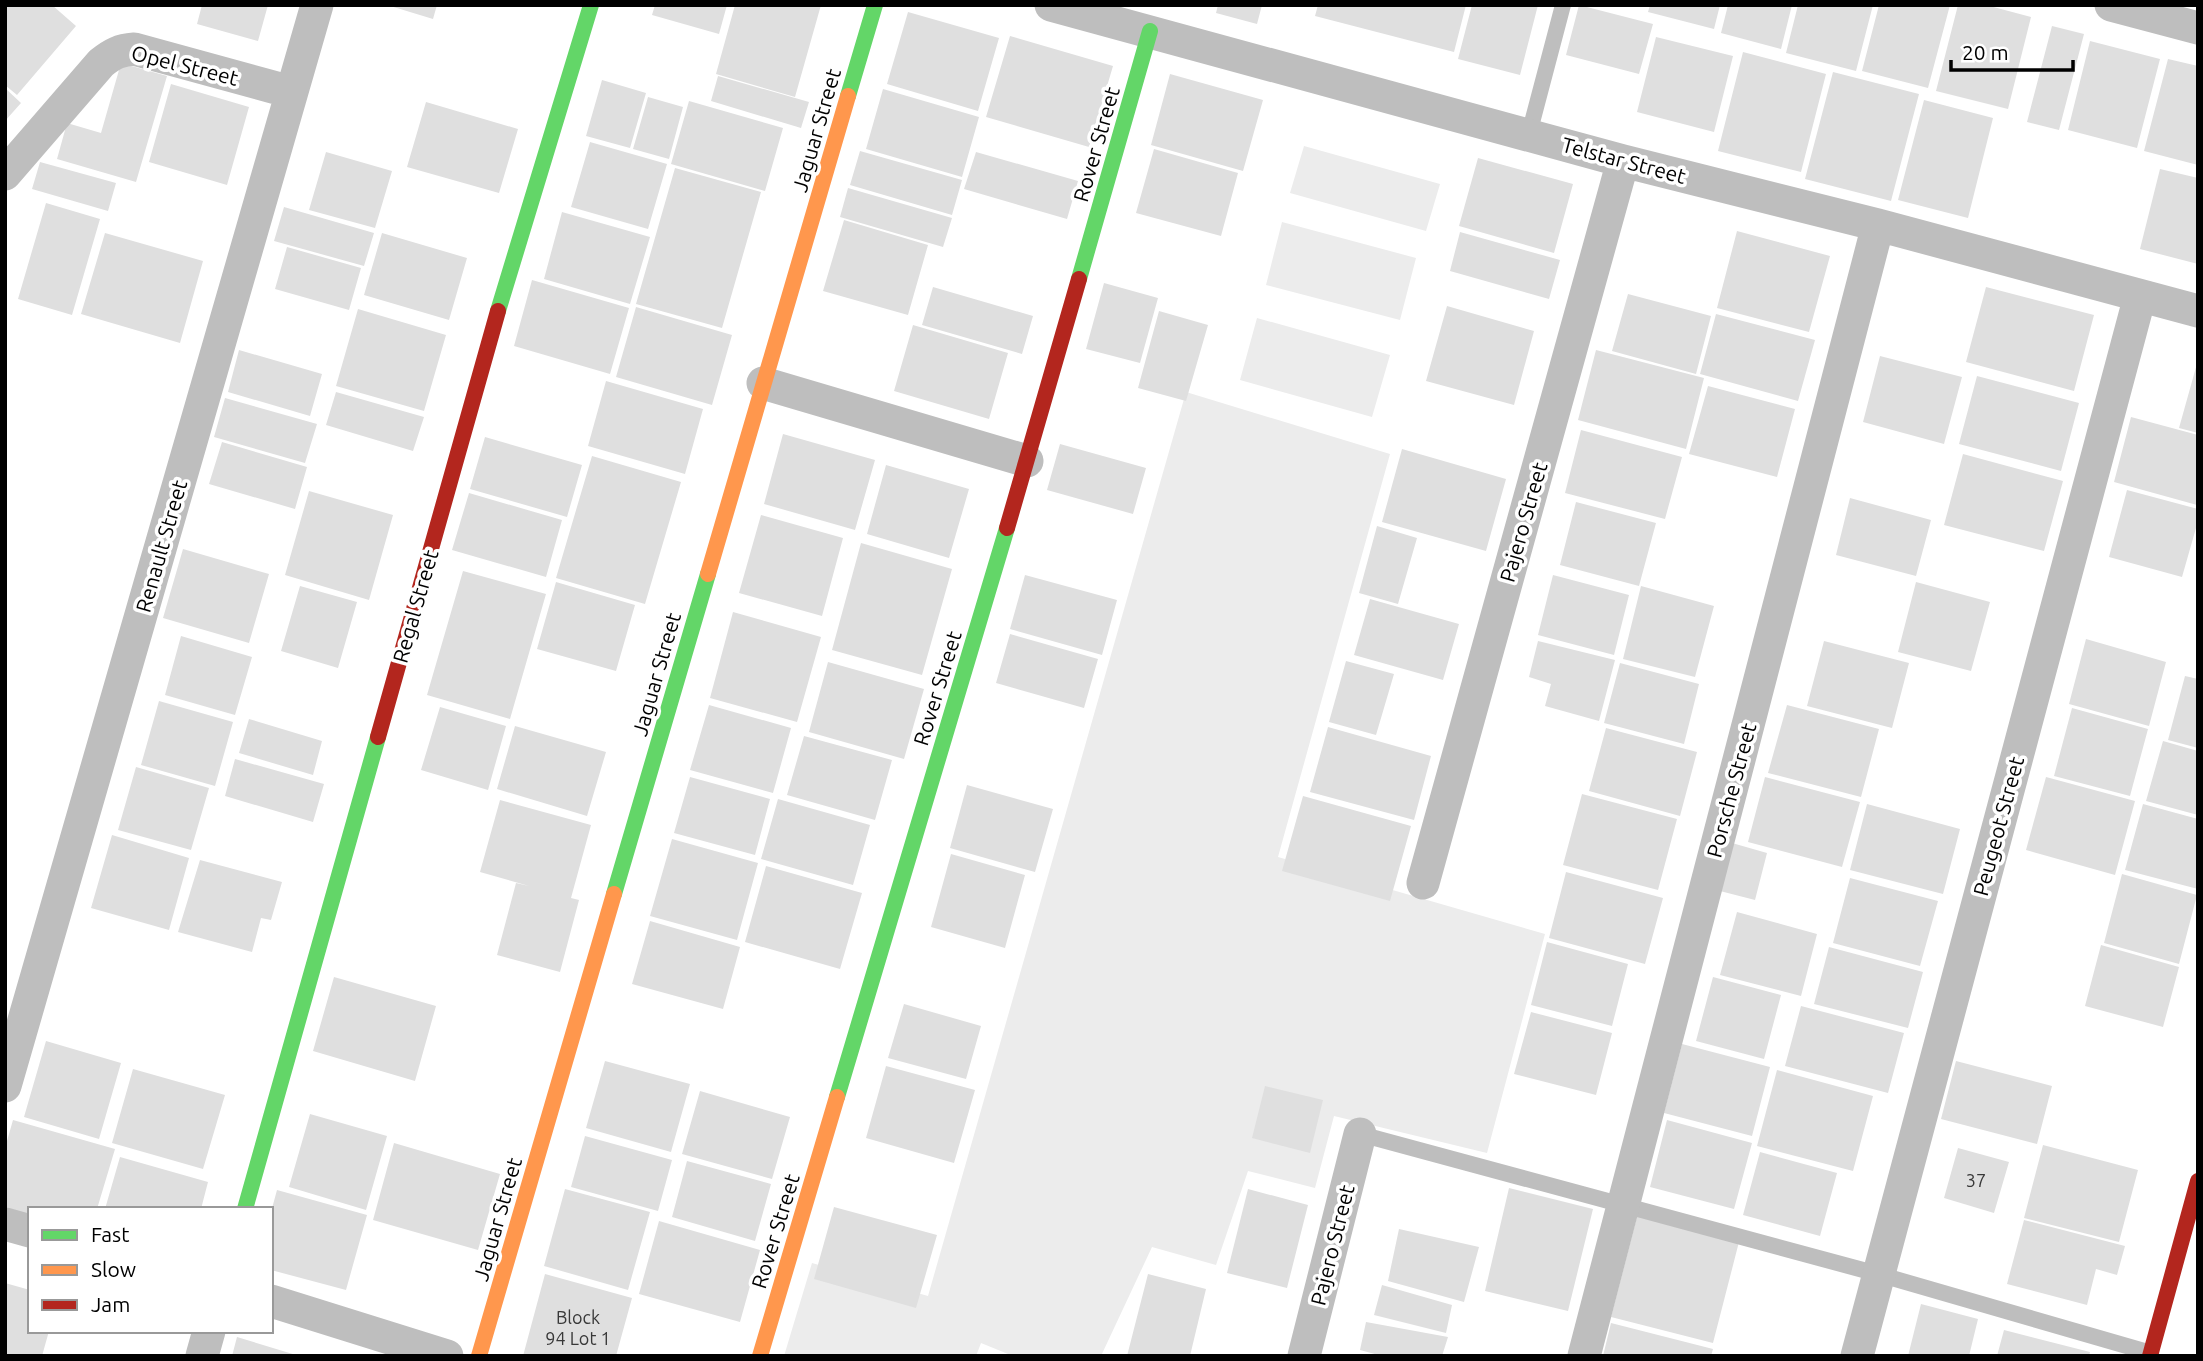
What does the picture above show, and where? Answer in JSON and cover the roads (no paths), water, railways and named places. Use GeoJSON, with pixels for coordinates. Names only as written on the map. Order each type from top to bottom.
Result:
{"type":"FeatureCollection","features":[{"type":"Feature","properties":{"kind":"street","name":"Renault Street"},"geometry":{"type":"LineString","coordinates":[[5,1086],[317,5]]}},
{"type":"Feature","properties":{"kind":"street","name":"Regal Street"},"geometry":{"type":"LineString","coordinates":[[246,1207],[514,252],[591,5]]}},
{"type":"Feature","properties":{"kind":"street","name":"Jaguar Street"},"geometry":{"type":"LineString","coordinates":[[479,1356],[875,5]]}},
{"type":"Feature","properties":{"kind":"street","name":"Telstar Street"},"geometry":{"type":"LineString","coordinates":[[1051,5],[1623,161],[1878,225],[2198,311]]}},
{"type":"Feature","properties":{"kind":"street"},"geometry":{"type":"LineString","coordinates":[[2111,5],[2198,28]]}},
{"type":"Feature","properties":{"kind":"street","name":"Rover Street"},"geometry":{"type":"LineString","coordinates":[[760,1356],[1027,461],[1150,31]]}},
{"type":"Feature","properties":{"kind":"street","name":"Opel Street"},"geometry":{"type":"LineString","coordinates":[[5,174],[101,64],[112,54],[122,50],[134,49],[291,92]]}},
{"type":"Feature","properties":{"kind":"street","name":"Pajero Street"},"geometry":{"type":"LineString","coordinates":[[1423,883],[1623,161]]}},
{"type":"Feature","properties":{"kind":"street","name":"Porsche Street"},"geometry":{"type":"LineString","coordinates":[[1584,1356],[1878,225]]}},
{"type":"Feature","properties":{"kind":"street","name":"Peugeot Street"},"geometry":{"type":"LineString","coordinates":[[1857,1356],[2140,296]]}},
{"type":"Feature","properties":{"kind":"street"},"geometry":{"type":"LineString","coordinates":[[763,383],[1027,461]]}},
{"type":"Feature","properties":{"kind":"street","name":"Pajero Street"},"geometry":{"type":"LineString","coordinates":[[1304,1356],[1360,1134]]}},
{"type":"Feature","properties":{"kind":"street"},"geometry":{"type":"LineString","coordinates":[[2151,1354],[2198,1181]]}},
{"type":"Feature","properties":{"kind":"street"},"geometry":{"type":"LineString","coordinates":[[5,1224],[28,1230]]}},
{"type":"Feature","properties":{"kind":"street"},"geometry":{"type":"LineString","coordinates":[[273,1302],[447,1356]]}},
{"type":"Feature","properties":{"kind":"street"},"geometry":{"type":"LineString","coordinates":[[202,1356],[208,1333]]}},
{"type":"Feature","properties":{"kind":"lane"},"geometry":{"type":"LineString","coordinates":[[1528,134],[1563,5]]}},
{"type":"Feature","properties":{"kind":"lane"},"geometry":{"type":"LineString","coordinates":[[1360,1134],[1878,1274],[2151,1354]]}}]}
